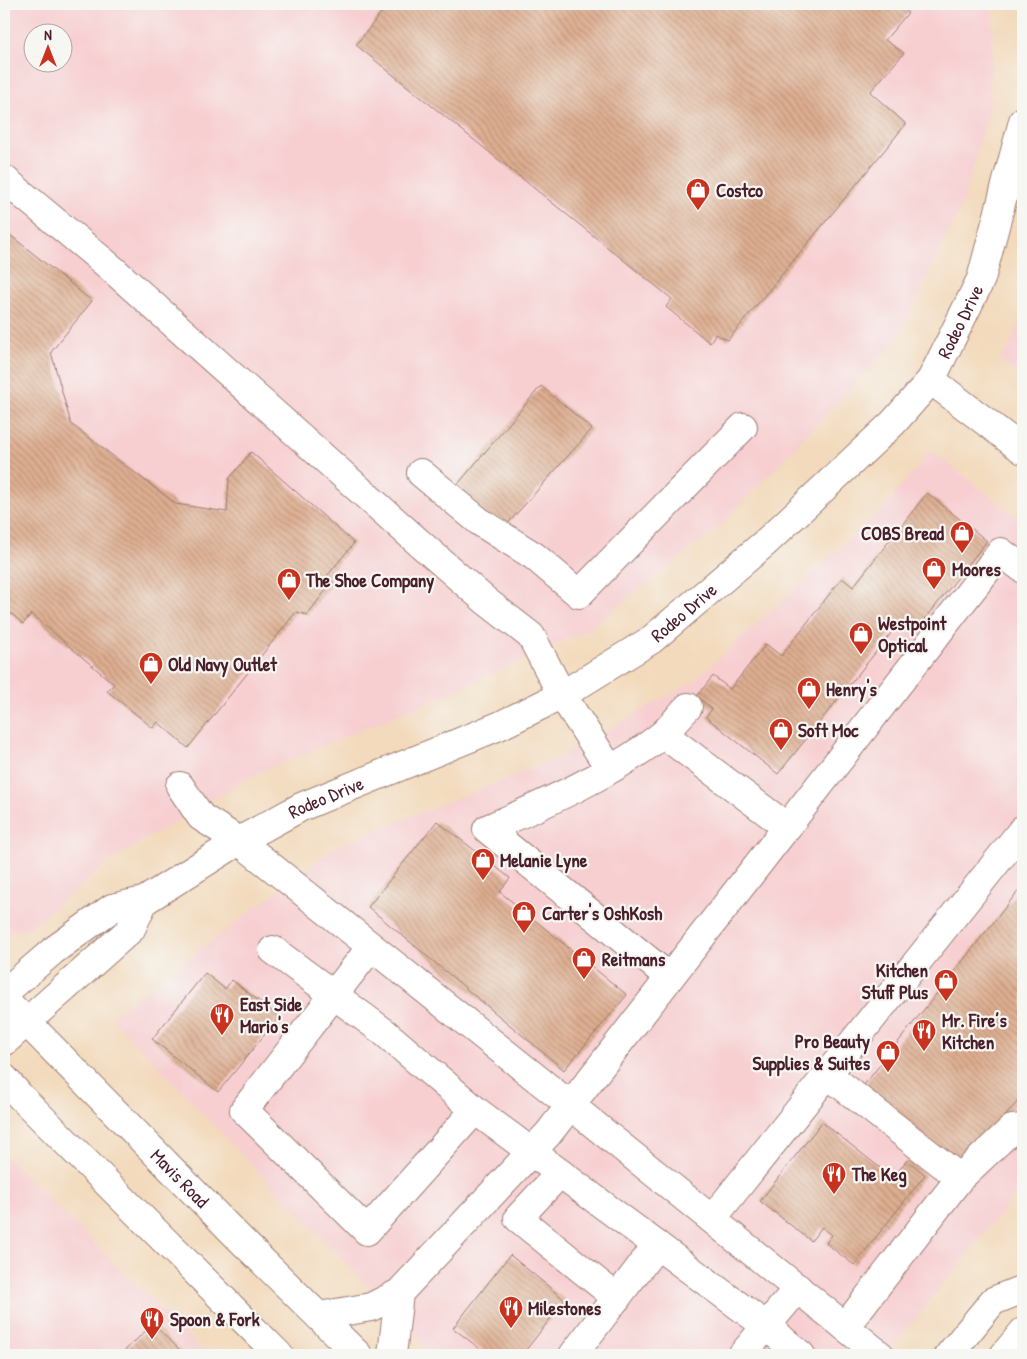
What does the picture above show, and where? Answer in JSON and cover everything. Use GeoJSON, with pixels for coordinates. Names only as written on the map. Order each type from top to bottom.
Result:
{"type":"FeatureCollection","features":[{"type":"Feature","properties":{"kind":"street","name":"Rodeo Drive"},"geometry":{"type":"LineString","coordinates":[[4,993],[54,950],[112,908],[144,901],[239,841],[301,807],[499,726],[562,695],[659,634],[772,536],[893,423],[931,380],[981,279],[1023,121]]}},
{"type":"Feature","properties":{"kind":"street"},"geometry":{"type":"LineString","coordinates":[[4,179],[110,267],[486,601],[531,636],[562,695],[610,769]]}},
{"type":"Feature","properties":{"kind":"street"},"geometry":{"type":"LineString","coordinates":[[931,380],[1023,450]]}},
{"type":"Feature","properties":{"kind":"street"},"geometry":{"type":"LineString","coordinates":[[421,473],[480,522],[534,556],[579,594],[742,427]]}},
{"type":"Feature","properties":{"kind":"street"},"geometry":{"type":"LineString","coordinates":[[319,1316],[371,1307],[399,1293],[548,1134],[1001,552],[1023,570]]}},
{"type":"Feature","properties":{"kind":"street"},"geometry":{"type":"LineString","coordinates":[[670,977],[487,829],[554,799],[610,769],[663,734],[688,706]]}},
{"type":"Feature","properties":{"kind":"street"},"geometry":{"type":"LineString","coordinates":[[663,734],[787,827]]}},
{"type":"Feature","properties":{"kind":"street"},"geometry":{"type":"LineString","coordinates":[[180,786],[201,816],[239,841],[880,1355]]}},
{"type":"Feature","properties":{"kind":"street"},"geometry":{"type":"LineString","coordinates":[[712,1219],[1023,829]]}},
{"type":"Feature","properties":{"kind":"street"},"geometry":{"type":"LineString","coordinates":[[4,1042],[131,929],[144,901]]}},
{"type":"Feature","properties":{"kind":"street"},"geometry":{"type":"LineString","coordinates":[[371,947],[244,1110],[367,1230],[475,1110]]}},
{"type":"Feature","properties":{"kind":"street"},"geometry":{"type":"LineString","coordinates":[[273,950],[384,1032],[475,1110],[766,1326],[801,1355]]}},
{"type":"Feature","properties":{"kind":"street","name":"Mavis Road"},"geometry":{"type":"LineString","coordinates":[[4,1000],[237,1236],[358,1355]]}},
{"type":"Feature","properties":{"kind":"street"},"geometry":{"type":"LineString","coordinates":[[827,1074],[960,1178]]}},
{"type":"Feature","properties":{"kind":"street"},"geometry":{"type":"LineString","coordinates":[[4,1078],[276,1354]]}},
{"type":"Feature","properties":{"kind":"street"},"geometry":{"type":"LineString","coordinates":[[845,1327],[960,1178],[1012,1129],[1023,1128]]}},
{"type":"Feature","properties":{"kind":"street"},"geometry":{"type":"LineString","coordinates":[[560,1173],[518,1218],[617,1298]]}},
{"type":"Feature","properties":{"kind":"street"},"geometry":{"type":"LineString","coordinates":[[572,1355],[657,1246]]}},
{"type":"Feature","properties":{"kind":"street"},"geometry":{"type":"LineString","coordinates":[[742,1355],[798,1288]]}},
{"type":"Feature","properties":{"kind":"street"},"geometry":{"type":"LineString","coordinates":[[949,1355],[993,1301],[1023,1289]]}},
{"type":"Feature","properties":{"kind":"street"},"geometry":{"type":"LineString","coordinates":[[392,1355],[399,1293]]}},
{"type":"Feature","properties":{"kind":"street"},"geometry":{"type":"LineString","coordinates":[[1004,1355],[1023,1332]]}},
{"type":"Feature","properties":{"kind":"shaded area"},"geometry":{"type":"Polygon","coordinates":[[[4,4],[992,4],[993,30],[989,110],[963,202],[897,339],[721,525],[588,630],[452,692],[255,774],[108,862],[29,929],[4,934],[4,4]]]}},
{"type":"Feature","properties":{"kind":"shaded area"},"geometry":{"type":"Polygon","coordinates":[[[1023,312],[1023,379],[1000,360],[1010,345],[1023,312]]]}},
{"type":"Feature","properties":{"kind":"shaded area"},"geometry":{"type":"Polygon","coordinates":[[[931,450],[1023,522],[1023,1186],[885,1355],[433,1355],[111,1017],[337,846],[556,759],[694,681],[883,509],[931,450]]]}},
{"type":"Feature","properties":{"kind":"shaded area"},"geometry":{"type":"Polygon","coordinates":[[[4,1157],[7,1158],[207,1355],[4,1355],[4,1157]]]}},
{"type":"Feature","properties":{"kind":"building","name":"Costco"},"geometry":{"type":"Polygon","coordinates":[[[388,4],[897,4],[908,13],[885,40],[904,53],[870,92],[906,124],[728,340],[715,334],[710,343],[666,307],[672,299],[356,45],[388,4]]]}},
{"type":"Feature","properties":{"kind":"building"},"geometry":{"type":"Polygon","coordinates":[[[4,230],[92,301],[51,352],[71,424],[176,504],[227,512],[229,479],[251,452],[354,543],[327,576],[333,581],[307,615],[296,612],[188,748],[158,722],[153,728],[107,691],[114,684],[31,614],[23,624],[4,607],[4,230]]]}},
{"type":"Feature","properties":{"kind":"building"},"geometry":{"type":"Polygon","coordinates":[[[541,386],[592,429],[503,529],[452,491],[541,386]]]}},
{"type":"Feature","properties":{"kind":"building"},"geometry":{"type":"Polygon","coordinates":[[[927,493],[987,541],[914,633],[900,622],[778,774],[706,717],[712,709],[697,696],[713,676],[730,689],[766,644],[781,656],[842,578],[853,587],[927,493]]]}},
{"type":"Feature","properties":{"kind":"building"},"geometry":{"type":"Polygon","coordinates":[[[437,821],[510,878],[500,892],[627,995],[564,1070],[368,907],[437,821]]]}},
{"type":"Feature","properties":{"kind":"building"},"geometry":{"type":"Polygon","coordinates":[[[1023,885],[1023,1095],[970,1158],[947,1159],[860,1090],[1023,885]]]}},
{"type":"Feature","properties":{"kind":"building"},"geometry":{"type":"Polygon","coordinates":[[[205,973],[225,989],[232,980],[279,1017],[218,1092],[152,1039],[205,973]]]}},
{"type":"Feature","properties":{"kind":"building"},"geometry":{"type":"Polygon","coordinates":[[[822,1122],[893,1178],[907,1160],[925,1175],[854,1265],[826,1243],[832,1235],[822,1227],[811,1241],[760,1201],[822,1122]]]}},
{"type":"Feature","properties":{"kind":"building"},"geometry":{"type":"Polygon","coordinates":[[[510,1255],[565,1300],[522,1355],[488,1355],[453,1328],[510,1255]]]}},
{"type":"Feature","properties":{"kind":"building","name":"Spoon & Fork"},"geometry":{"type":"Polygon","coordinates":[[[153,1324],[185,1355],[120,1355],[153,1324]]]}},
{"type":"Feature","properties":{"kind":"place","name":"Costco"},"geometry":{"type":"Point","coordinates":[698,211]}},
{"type":"Feature","properties":{"kind":"place","name":"COBS Bread"},"geometry":{"type":"Point","coordinates":[962,554]}},
{"type":"Feature","properties":{"kind":"place","name":"Moores"},"geometry":{"type":"Point","coordinates":[934,590]}},
{"type":"Feature","properties":{"kind":"place","name":"The Shoe Company"},"geometry":{"type":"Point","coordinates":[289,601]}},
{"type":"Feature","properties":{"kind":"place","name":"Westpoint Optical"},"geometry":{"type":"Point","coordinates":[861,655]}},
{"type":"Feature","properties":{"kind":"place","name":"Old Navy Outlet"},"geometry":{"type":"Point","coordinates":[151,685]}},
{"type":"Feature","properties":{"kind":"place","name":"Henry's"},"geometry":{"type":"Point","coordinates":[809,710]}},
{"type":"Feature","properties":{"kind":"place","name":"Soft Moc"},"geometry":{"type":"Point","coordinates":[781,751]}},
{"type":"Feature","properties":{"kind":"place","name":"Melanie Lyne"},"geometry":{"type":"Point","coordinates":[483,881]}},
{"type":"Feature","properties":{"kind":"place","name":"Carter's OshKosh"},"geometry":{"type":"Point","coordinates":[524,934]}},
{"type":"Feature","properties":{"kind":"place","name":"Reitmans"},"geometry":{"type":"Point","coordinates":[584,980]}},
{"type":"Feature","properties":{"kind":"place","name":"Kitchen Stuff Plus"},"geometry":{"type":"Point","coordinates":[946,1002]}},
{"type":"Feature","properties":{"kind":"place","name":"East Side Mario's"},"geometry":{"type":"Point","coordinates":[222,1036]}},
{"type":"Feature","properties":{"kind":"place","name":"Mr. Fire’s Kitchen"},"geometry":{"type":"Point","coordinates":[924,1052]}},
{"type":"Feature","properties":{"kind":"place","name":"Pro Beauty Supplies & Suites"},"geometry":{"type":"Point","coordinates":[888,1073]}},
{"type":"Feature","properties":{"kind":"place","name":"The Keg"},"geometry":{"type":"Point","coordinates":[834,1195]}},
{"type":"Feature","properties":{"kind":"place","name":"Milestones"},"geometry":{"type":"Point","coordinates":[511,1329]}},
{"type":"Feature","properties":{"kind":"place","name":"Spoon & Fork"},"geometry":{"type":"Point","coordinates":[152,1340]}}]}
